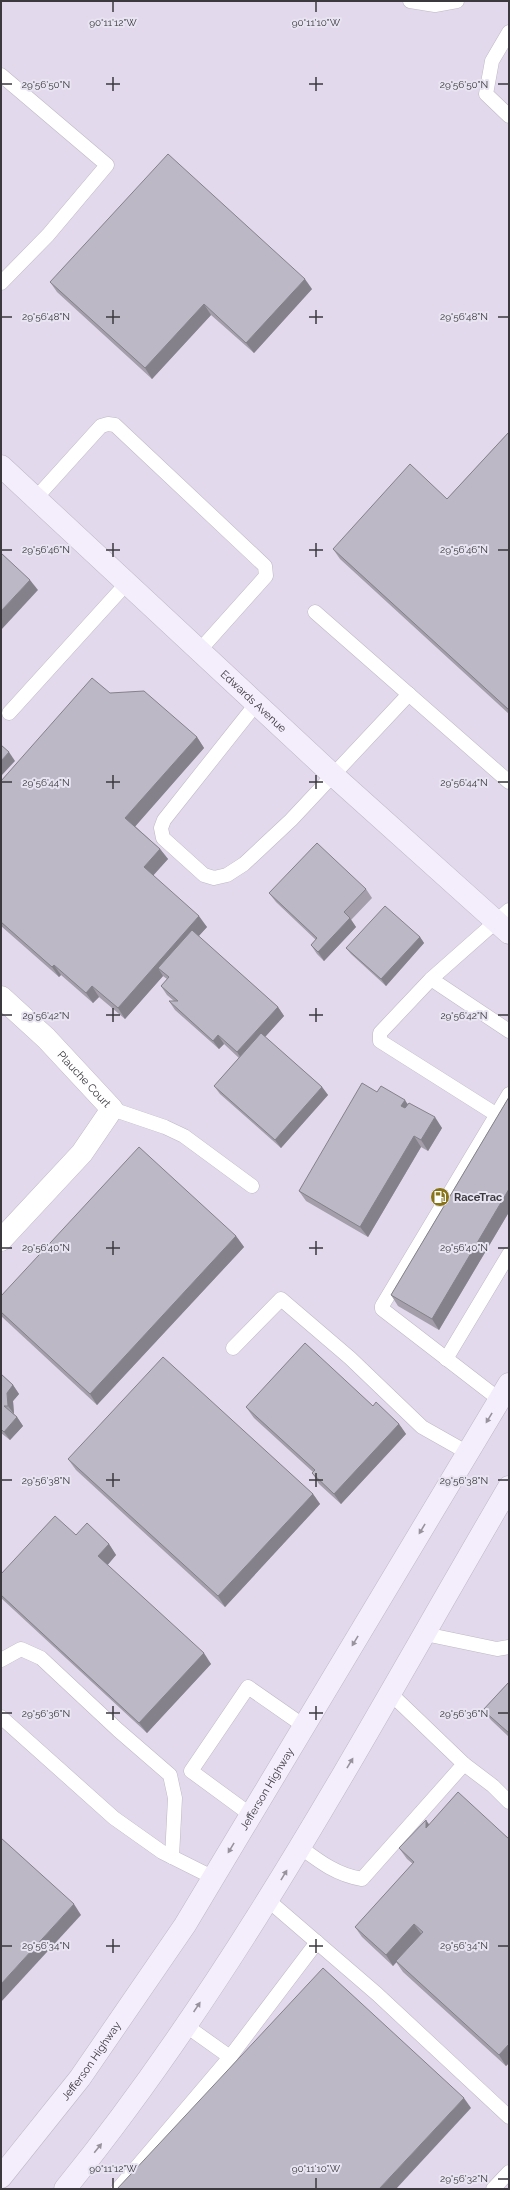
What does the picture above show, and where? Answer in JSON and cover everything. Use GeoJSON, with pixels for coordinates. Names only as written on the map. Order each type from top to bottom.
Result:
{"type":"FeatureCollection","features":[{"type":"Feature","properties":{"kind":"main road","name":"Edwards Avenue"},"geometry":{"type":"LineString","coordinates":[[2,469],[333,775],[505,922]]}},
{"type":"Feature","properties":{"kind":"main road","name":"Jefferson Highway"},"geometry":{"type":"LineString","coordinates":[[1,2177],[80,2078],[185,1925],[504,1392]]}},
{"type":"Feature","properties":{"kind":"main road"},"geometry":{"type":"LineString","coordinates":[[65,2189],[116,2126],[269,1901],[507,1495]]}},
{"type":"Feature","properties":{"kind":"street","name":"Plauche Court"},"geometry":{"type":"LineString","coordinates":[[1,997],[46,1038],[112,1109],[82,1153],[1,1240]]}},
{"type":"Feature","properties":{"kind":"lane"},"geometry":{"type":"LineString","coordinates":[[410,1],[435,6],[457,1]]}},
{"type":"Feature","properties":{"kind":"lane"},"geometry":{"type":"LineString","coordinates":[[509,32],[492,61],[486,94],[509,116]]}},
{"type":"Feature","properties":{"kind":"lane"},"geometry":{"type":"LineString","coordinates":[[1,75],[107,166],[48,235],[1,283]]}},
{"type":"Feature","properties":{"kind":"lane"},"geometry":{"type":"LineString","coordinates":[[35,498],[101,426],[108,424],[115,425],[265,566],[266,576],[199,651]]}},
{"type":"Feature","properties":{"kind":"lane"},"geometry":{"type":"LineString","coordinates":[[9,713],[126,584]]}},
{"type":"Feature","properties":{"kind":"lane"},"geometry":{"type":"LineString","coordinates":[[315,612],[509,782]]}},
{"type":"Feature","properties":{"kind":"lane"},"geometry":{"type":"LineString","coordinates":[[256,704],[164,820],[161,828],[163,838],[204,875],[214,878],[227,875],[244,864],[285,826],[409,694]]}},
{"type":"Feature","properties":{"kind":"lane"},"geometry":{"type":"LineString","coordinates":[[497,1115],[380,1041],[380,1033],[431,979],[505,922]]}},
{"type":"Feature","properties":{"kind":"lane"},"geometry":{"type":"LineString","coordinates":[[431,979],[509,1031]]}},
{"type":"Feature","properties":{"kind":"lane"},"geometry":{"type":"LineString","coordinates":[[504,1392],[446,1359],[384,1313],[382,1306],[509,1094]]}},
{"type":"Feature","properties":{"kind":"lane"},"geometry":{"type":"LineString","coordinates":[[112,1109],[165,1127],[184,1136],[252,1186]]}},
{"type":"Feature","properties":{"kind":"lane"},"geometry":{"type":"LineString","coordinates":[[446,1359],[509,1254]]}},
{"type":"Feature","properties":{"kind":"lane"},"geometry":{"type":"LineString","coordinates":[[233,1348],[281,1299],[350,1358],[422,1427],[468,1453]]}},
{"type":"Feature","properties":{"kind":"lane"},"geometry":{"type":"LineString","coordinates":[[425,1634],[497,1649],[509,1647]]}},
{"type":"Feature","properties":{"kind":"lane"},"geometry":{"type":"LineString","coordinates":[[1,1660],[20,1649],[41,1658],[118,1730],[170,1775],[175,1798],[172,1857]]}},
{"type":"Feature","properties":{"kind":"lane"},"geometry":{"type":"LineString","coordinates":[[251,1815],[191,1771],[248,1687],[304,1726]]}},
{"type":"Feature","properties":{"kind":"lane"},"geometry":{"type":"LineString","coordinates":[[391,1694],[464,1764],[493,1786],[509,1802]]}},
{"type":"Feature","properties":{"kind":"lane"},"geometry":{"type":"LineString","coordinates":[[1,1717],[114,1818],[162,1852],[214,1878]]}},
{"type":"Feature","properties":{"kind":"lane"},"geometry":{"type":"LineString","coordinates":[[300,1847],[329,1868],[348,1877],[362,1879],[464,1764]]}},
{"type":"Feature","properties":{"kind":"lane"},"geometry":{"type":"LineString","coordinates":[[269,1901],[377,1994],[509,2117]]}},
{"type":"Feature","properties":{"kind":"lane"},"geometry":{"type":"LineString","coordinates":[[118,2189],[230,2057],[317,1942]]}},
{"type":"Feature","properties":{"kind":"lane"},"geometry":{"type":"LineString","coordinates":[[185,2025],[230,2057]]}},
{"type":"Feature","properties":{"kind":"lane"},"geometry":{"type":"LineString","coordinates":[[493,2189],[509,2172]]}},
{"type":"Feature","properties":{"kind":"shaded area"},"geometry":{"type":"Polygon","coordinates":[[[1,1],[509,1],[509,2189],[1,2189],[1,1]]]}},
{"type":"Feature","properties":{"kind":"building"},"geometry":{"type":"Polygon","coordinates":[[[168,154],[305,279],[246,343],[204,304],[145,368],[50,282],[168,154]]]}},
{"type":"Feature","properties":{"kind":"building"},"geometry":{"type":"Polygon","coordinates":[[[509,432],[509,710],[333,549],[410,464],[447,499],[509,432]]]}},
{"type":"Feature","properties":{"kind":"building"},"geometry":{"type":"Polygon","coordinates":[[[1,553],[30,580],[1,611],[1,553]]]}},
{"type":"Feature","properties":{"kind":"building"},"geometry":{"type":"Polygon","coordinates":[[[92,678],[110,693],[144,691],[197,737],[125,818],[160,849],[144,867],[199,916],[118,1008],[92,986],[86,993],[54,965],[52,967],[1,922],[1,781],[92,678]]]}},
{"type":"Feature","properties":{"kind":"building"},"geometry":{"type":"Polygon","coordinates":[[[1,745],[9,752],[1,761],[1,745]]]}},
{"type":"Feature","properties":{"kind":"building"},"geometry":{"type":"Polygon","coordinates":[[[317,843],[366,889],[344,912],[350,918],[318,952],[311,945],[317,938],[269,893],[317,843]]]}},
{"type":"Feature","properties":{"kind":"building"},"geometry":{"type":"Polygon","coordinates":[[[385,906],[420,937],[381,979],[346,948],[385,906]]]}},
{"type":"Feature","properties":{"kind":"building"},"geometry":{"type":"Polygon","coordinates":[[[192,930],[278,1007],[237,1052],[218,1035],[213,1041],[169,1001],[178,1001],[161,986],[169,977],[158,968],[192,930]]]}},
{"type":"Feature","properties":{"kind":"building"},"geometry":{"type":"Polygon","coordinates":[[[261,1033],[322,1087],[275,1140],[214,1086],[261,1033]]]}},
{"type":"Feature","properties":{"kind":"building"},"geometry":{"type":"Polygon","coordinates":[[[362,1083],[377,1092],[381,1086],[405,1100],[401,1106],[405,1108],[409,1103],[435,1117],[421,1140],[414,1136],[360,1227],[299,1191],[362,1083]]]}},
{"type":"Feature","properties":{"kind":"building"},"geometry":{"type":"Polygon","coordinates":[[[509,1097],[509,1189],[432,1319],[391,1295],[509,1097]]]}},
{"type":"Feature","properties":{"kind":"building"},"geometry":{"type":"Polygon","coordinates":[[[139,1147],[236,1236],[90,1394],[1,1312],[1,1296],[139,1147]]]}},
{"type":"Feature","properties":{"kind":"building"},"geometry":{"type":"Polygon","coordinates":[[[305,1343],[373,1406],[376,1402],[399,1424],[334,1494],[312,1473],[315,1470],[246,1407],[305,1343]]]}},
{"type":"Feature","properties":{"kind":"building"},"geometry":{"type":"Polygon","coordinates":[[[163,1357],[313,1494],[218,1596],[68,1459],[163,1357]]]}},
{"type":"Feature","properties":{"kind":"building"},"geometry":{"type":"Polygon","coordinates":[[[1,1374],[13,1385],[7,1393],[8,1406],[4,1406],[17,1417],[4,1432],[1,1429],[1,1374]]]}},
{"type":"Feature","properties":{"kind":"building"},"geometry":{"type":"Polygon","coordinates":[[[55,1516],[76,1535],[87,1523],[109,1544],[98,1556],[204,1653],[139,1723],[1,1595],[1,1574],[55,1516]]]}},
{"type":"Feature","properties":{"kind":"building"},"geometry":{"type":"Polygon","coordinates":[[[509,1682],[509,1733],[483,1710],[509,1682]]]}},
{"type":"Feature","properties":{"kind":"building"},"geometry":{"type":"Polygon","coordinates":[[[458,1792],[509,1839],[509,2044],[499,2055],[396,1961],[423,1932],[414,1924],[386,1955],[355,1927],[414,1862],[399,1848],[426,1820],[426,1828],[458,1792]]]}},
{"type":"Feature","properties":{"kind":"building"},"geometry":{"type":"Polygon","coordinates":[[[1,1838],[74,1904],[1,1984],[1,1838]]]}},
{"type":"Feature","properties":{"kind":"building"},"geometry":{"type":"Polygon","coordinates":[[[323,1968],[464,2098],[379,2189],[117,2189],[323,1968]]]}},
{"type":"Feature","properties":{"kind":"place","name":"RaceTrac"},"geometry":{"type":"Point","coordinates":[440,1197]}}]}
